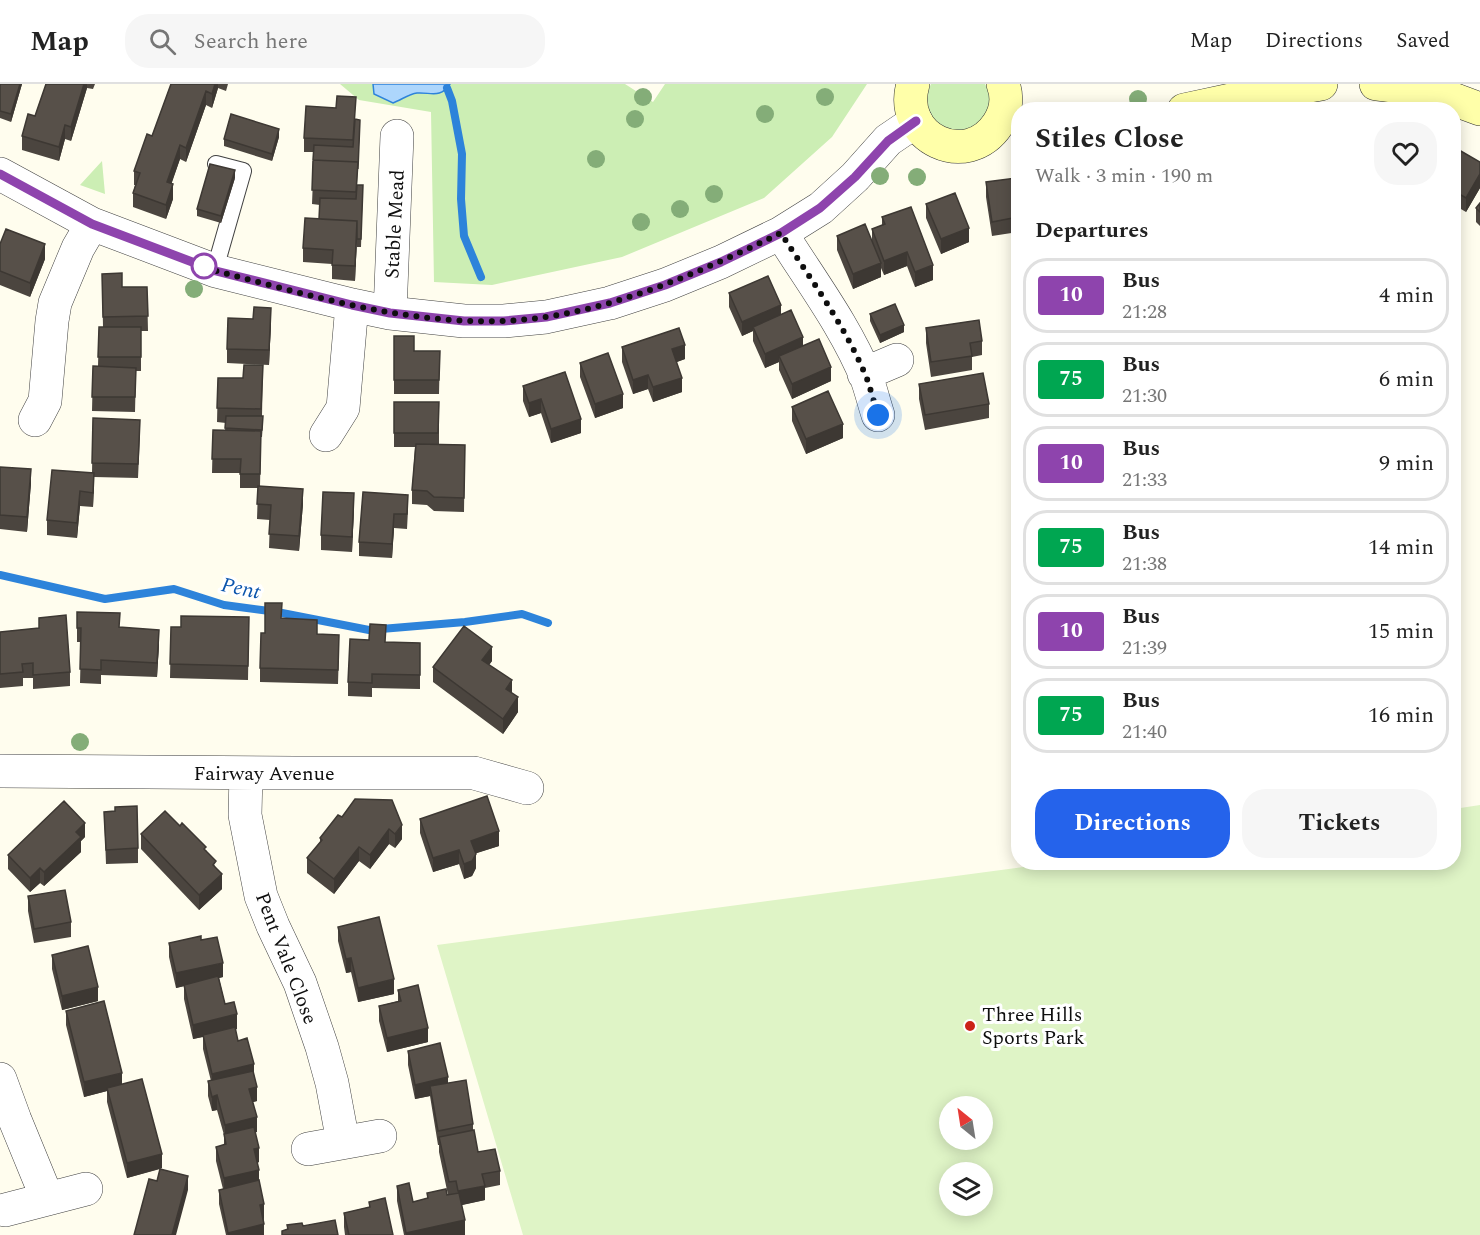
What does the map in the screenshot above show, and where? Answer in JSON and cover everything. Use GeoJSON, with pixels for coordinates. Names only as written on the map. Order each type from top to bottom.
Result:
{"type":"FeatureCollection","features":[{"type":"Feature","properties":{"kind":"street"},"geometry":{"type":"LineString","coordinates":[[913,84],[911,107],[916,121],[926,134],[937,142],[951,147],[966,146],[1006,132],[1002,118],[1011,94]]}},
{"type":"Feature","properties":{"kind":"street"},"geometry":{"type":"LineString","coordinates":[[1250,102],[1321,84]]}},
{"type":"Feature","properties":{"kind":"street"},"geometry":{"type":"LineString","coordinates":[[1376,84],[1442,95],[1480,109]]}},
{"type":"Feature","properties":{"kind":"street"},"geometry":{"type":"LineString","coordinates":[[0,174],[92,224],[216,271],[390,313],[464,321],[504,321],[551,316],[610,303],[665,285],[721,262],[781,233],[820,208],[855,177],[888,141],[916,121]]}},
{"type":"Feature","properties":{"kind":"street","name":"Stable Mead"},"geometry":{"type":"LineString","coordinates":[[390,313],[398,136]]}},
{"type":"Feature","properties":{"kind":"street"},"geometry":{"type":"LineString","coordinates":[[35,420],[45,401],[55,303],[78,248],[92,224]]}},
{"type":"Feature","properties":{"kind":"street"},"geometry":{"type":"LineString","coordinates":[[781,233],[824,299],[846,338],[864,374],[878,415]]}},
{"type":"Feature","properties":{"kind":"street"},"geometry":{"type":"LineString","coordinates":[[326,435],[343,408],[352,305]]}},
{"type":"Feature","properties":{"kind":"street"},"geometry":{"type":"LineString","coordinates":[[864,374],[897,360]]}},
{"type":"Feature","properties":{"kind":"street","name":"Fairway Avenue"},"geometry":{"type":"LineString","coordinates":[[0,771],[474,773],[527,788]]}},
{"type":"Feature","properties":{"kind":"street","name":"Pent Vale Close"},"geometry":{"type":"LineString","coordinates":[[246,773],[244,815],[261,896],[300,983],[322,1047],[332,1083],[343,1142]]}},
{"type":"Feature","properties":{"kind":"street"},"geometry":{"type":"LineString","coordinates":[[0,1079],[48,1198]]}},
{"type":"Feature","properties":{"kind":"street"},"geometry":{"type":"LineString","coordinates":[[308,1149],[380,1136]]}},
{"type":"Feature","properties":{"kind":"street"},"geometry":{"type":"LineString","coordinates":[[5,1210],[86,1189]]}},
{"type":"Feature","properties":{"kind":"lane"},"geometry":{"type":"LineString","coordinates":[[216,164],[243,171],[216,271]]}},
{"type":"Feature","properties":{"kind":"green space"},"geometry":{"type":"Polygon","coordinates":[[[340,84],[373,84],[374,94],[393,103],[416,93],[437,94],[450,84],[625,84],[653,102],[665,84],[867,84],[832,137],[764,198],[622,257],[492,285],[434,282],[431,112],[359,100],[340,84]]]}},
{"type":"Feature","properties":{"kind":"green space"},"geometry":{"type":"Polygon","coordinates":[[[931,84],[985,84],[989,97],[987,111],[979,123],[969,129],[957,130],[945,127],[935,120],[929,111],[927,98],[931,84]]]}},
{"type":"Feature","properties":{"kind":"green space"},"geometry":{"type":"Polygon","coordinates":[[[102,161],[105,194],[80,185],[102,161]]]}},
{"type":"Feature","properties":{"kind":"green space","name":"Three Hills Sports Park"},"geometry":{"type":"Polygon","coordinates":[[[1480,805],[1480,1235],[523,1235],[437,945],[1011,869],[1461,870],[1461,808],[1480,805]]]}},
{"type":"Feature","properties":{"kind":"water"},"geometry":{"type":"Polygon","coordinates":[[[373,84],[450,84],[443,92],[417,93],[393,103],[374,94],[373,84]]]}},
{"type":"Feature","properties":{"kind":"building"},"geometry":{"type":"Polygon","coordinates":[[[0,84],[20,84],[11,114],[0,111],[0,84]]]}},
{"type":"Feature","properties":{"kind":"building"},"geometry":{"type":"Polygon","coordinates":[[[46,84],[84,84],[71,127],[65,125],[59,147],[22,136],[28,114],[35,116],[46,84]]]}},
{"type":"Feature","properties":{"kind":"building"},"geometry":{"type":"Polygon","coordinates":[[[171,84],[215,84],[212,94],[206,91],[186,148],[180,145],[167,182],[173,184],[166,205],[133,193],[140,173],[134,171],[147,134],[152,136],[171,84]]]}},
{"type":"Feature","properties":{"kind":"building"},"geometry":{"type":"Polygon","coordinates":[[[337,96],[356,97],[353,140],[304,138],[306,106],[336,108],[337,96]]]}},
{"type":"Feature","properties":{"kind":"building"},"geometry":{"type":"Polygon","coordinates":[[[231,114],[279,129],[272,154],[224,139],[231,114]]]}},
{"type":"Feature","properties":{"kind":"building"},"geometry":{"type":"Polygon","coordinates":[[[355,119],[360,120],[358,169],[358,162],[313,160],[314,145],[353,147],[355,119]]]}},
{"type":"Feature","properties":{"kind":"building"},"geometry":{"type":"Polygon","coordinates":[[[1461,151],[1480,162],[1480,174],[1466,198],[1461,195],[1461,151]]]}},
{"type":"Feature","properties":{"kind":"building"},"geometry":{"type":"Polygon","coordinates":[[[313,160],[358,162],[356,192],[312,190],[313,160]]]}},
{"type":"Feature","properties":{"kind":"building"},"geometry":{"type":"Polygon","coordinates":[[[210,164],[235,170],[221,216],[197,209],[210,164]]]}},
{"type":"Feature","properties":{"kind":"building"},"geometry":{"type":"Polygon","coordinates":[[[1011,179],[1011,218],[992,222],[986,182],[1011,179]]]}},
{"type":"Feature","properties":{"kind":"building"},"geometry":{"type":"Polygon","coordinates":[[[357,185],[363,185],[361,239],[357,239],[357,221],[319,219],[320,198],[356,199],[357,185]]]}},
{"type":"Feature","properties":{"kind":"building"},"geometry":{"type":"Polygon","coordinates":[[[955,193],[969,228],[941,239],[926,204],[955,193]]]}},
{"type":"Feature","properties":{"kind":"building"},"geometry":{"type":"Polygon","coordinates":[[[911,207],[933,265],[915,272],[907,252],[884,261],[872,229],[885,224],[882,217],[911,207]]]}},
{"type":"Feature","properties":{"kind":"building"},"geometry":{"type":"Polygon","coordinates":[[[305,218],[357,221],[355,266],[332,265],[333,250],[303,248],[305,218]]]}},
{"type":"Feature","properties":{"kind":"building"},"geometry":{"type":"Polygon","coordinates":[[[865,224],[881,263],[853,274],[837,236],[865,224]]]}},
{"type":"Feature","properties":{"kind":"building"},"geometry":{"type":"Polygon","coordinates":[[[6,229],[45,244],[30,283],[0,271],[0,244],[6,229]]]}},
{"type":"Feature","properties":{"kind":"building"},"geometry":{"type":"Polygon","coordinates":[[[122,273],[122,287],[147,287],[148,316],[103,317],[102,274],[122,273]]]}},
{"type":"Feature","properties":{"kind":"building"},"geometry":{"type":"Polygon","coordinates":[[[768,276],[781,305],[742,322],[729,293],[768,276]]]}},
{"type":"Feature","properties":{"kind":"building"},"geometry":{"type":"Polygon","coordinates":[[[895,304],[904,325],[880,335],[870,314],[895,304]]]}},
{"type":"Feature","properties":{"kind":"building"},"geometry":{"type":"Polygon","coordinates":[[[254,307],[271,308],[269,350],[227,349],[228,318],[253,319],[254,307]]]}},
{"type":"Feature","properties":{"kind":"building"},"geometry":{"type":"Polygon","coordinates":[[[791,310],[803,337],[765,354],[753,327],[791,310]]]}},
{"type":"Feature","properties":{"kind":"building"},"geometry":{"type":"Polygon","coordinates":[[[979,320],[982,341],[970,343],[972,356],[931,362],[926,328],[979,320]]]}},
{"type":"Feature","properties":{"kind":"building"},"geometry":{"type":"Polygon","coordinates":[[[99,327],[141,327],[141,357],[98,357],[99,327]]]}},
{"type":"Feature","properties":{"kind":"building"},"geometry":{"type":"Polygon","coordinates":[[[679,328],[685,345],[672,349],[682,378],[653,387],[648,375],[633,380],[622,347],[679,328]]]}},
{"type":"Feature","properties":{"kind":"building"},"geometry":{"type":"Polygon","coordinates":[[[394,336],[414,336],[414,351],[440,351],[439,380],[394,380],[394,336]]]}},
{"type":"Feature","properties":{"kind":"building"},"geometry":{"type":"Polygon","coordinates":[[[819,339],[831,367],[792,384],[779,356],[819,339]]]}},
{"type":"Feature","properties":{"kind":"building"},"geometry":{"type":"Polygon","coordinates":[[[608,353],[623,394],[595,404],[580,363],[608,353]]]}},
{"type":"Feature","properties":{"kind":"building"},"geometry":{"type":"Polygon","coordinates":[[[244,365],[263,365],[261,409],[217,408],[218,378],[243,378],[244,365]]]}},
{"type":"Feature","properties":{"kind":"building"},"geometry":{"type":"Polygon","coordinates":[[[93,366],[136,368],[135,397],[92,397],[93,366]]]}},
{"type":"Feature","properties":{"kind":"building"},"geometry":{"type":"Polygon","coordinates":[[[565,372],[581,419],[551,429],[541,399],[529,403],[523,386],[565,372]]]}},
{"type":"Feature","properties":{"kind":"building"},"geometry":{"type":"Polygon","coordinates":[[[983,373],[989,404],[925,415],[919,384],[983,373]]]}},
{"type":"Feature","properties":{"kind":"building"},"geometry":{"type":"Polygon","coordinates":[[[828,391],[843,424],[806,439],[792,407],[828,391]]]}},
{"type":"Feature","properties":{"kind":"building"},"geometry":{"type":"Polygon","coordinates":[[[394,402],[439,402],[438,433],[394,433],[394,402]]]}},
{"type":"Feature","properties":{"kind":"building"},"geometry":{"type":"Polygon","coordinates":[[[226,416],[263,416],[262,430],[225,428],[226,416]]]}},
{"type":"Feature","properties":{"kind":"building"},"geometry":{"type":"Polygon","coordinates":[[[93,418],[140,420],[138,464],[92,463],[93,418]]]}},
{"type":"Feature","properties":{"kind":"building"},"geometry":{"type":"Polygon","coordinates":[[[213,430],[261,431],[260,474],[240,474],[241,459],[212,459],[213,430]]]}},
{"type":"Feature","properties":{"kind":"building"},"geometry":{"type":"Polygon","coordinates":[[[416,444],[465,445],[464,498],[434,497],[427,491],[412,490],[416,444]]]}},
{"type":"Feature","properties":{"kind":"building"},"geometry":{"type":"Polygon","coordinates":[[[0,467],[31,469],[27,517],[0,515],[0,467]]]}},
{"type":"Feature","properties":{"kind":"building"},"geometry":{"type":"Polygon","coordinates":[[[52,470],[94,473],[93,493],[80,491],[77,523],[47,520],[52,470]]]}},
{"type":"Feature","properties":{"kind":"building"},"geometry":{"type":"Polygon","coordinates":[[[258,486],[303,489],[299,536],[269,534],[271,505],[257,504],[258,486]]]}},
{"type":"Feature","properties":{"kind":"building"},"geometry":{"type":"Polygon","coordinates":[[[323,492],[354,493],[352,537],[321,535],[323,492]]]}},
{"type":"Feature","properties":{"kind":"building"},"geometry":{"type":"Polygon","coordinates":[[[363,492],[408,495],[407,514],[394,514],[392,544],[359,542],[363,492]]]}},
{"type":"Feature","properties":{"kind":"building"},"geometry":{"type":"Polygon","coordinates":[[[265,603],[282,603],[281,618],[317,620],[317,634],[339,635],[338,670],[260,668],[261,633],[265,633],[265,603]]]}},
{"type":"Feature","properties":{"kind":"building"},"geometry":{"type":"Polygon","coordinates":[[[77,612],[120,613],[119,627],[159,630],[157,663],[101,660],[101,670],[80,669],[81,628],[77,628],[77,612]]]}},
{"type":"Feature","properties":{"kind":"building"},"geometry":{"type":"Polygon","coordinates":[[[66,615],[70,672],[33,675],[33,663],[22,664],[23,672],[0,674],[0,632],[39,628],[39,618],[66,615]]]}},
{"type":"Feature","properties":{"kind":"building"},"geometry":{"type":"Polygon","coordinates":[[[181,616],[249,617],[248,666],[170,664],[171,627],[181,627],[181,616]]]}},
{"type":"Feature","properties":{"kind":"building"},"geometry":{"type":"Polygon","coordinates":[[[370,624],[386,625],[385,642],[420,643],[420,675],[372,674],[372,683],[348,682],[350,639],[369,640],[370,624]]]}},
{"type":"Feature","properties":{"kind":"building"},"geometry":{"type":"Polygon","coordinates":[[[464,626],[492,647],[482,660],[512,680],[506,689],[518,697],[503,719],[433,667],[464,626]]]}},
{"type":"Feature","properties":{"kind":"building"},"geometry":{"type":"Polygon","coordinates":[[[487,796],[499,831],[471,841],[476,854],[472,861],[464,864],[459,850],[433,858],[420,819],[487,796]]]}},
{"type":"Feature","properties":{"kind":"building"},"geometry":{"type":"Polygon","coordinates":[[[355,799],[392,800],[402,825],[395,834],[389,829],[370,855],[359,847],[334,879],[307,858],[338,815],[342,817],[355,799]]]}},
{"type":"Feature","properties":{"kind":"building"},"geometry":{"type":"Polygon","coordinates":[[[64,801],[85,823],[76,832],[81,837],[44,872],[40,868],[30,878],[8,855],[64,801]]]}},
{"type":"Feature","properties":{"kind":"building"},"geometry":{"type":"Polygon","coordinates":[[[137,806],[138,848],[106,850],[104,812],[115,811],[115,807],[137,806]]]}},
{"type":"Feature","properties":{"kind":"building"},"geometry":{"type":"Polygon","coordinates":[[[165,811],[180,826],[182,823],[206,847],[204,849],[216,861],[213,865],[222,874],[199,895],[141,834],[165,811]]]}},
{"type":"Feature","properties":{"kind":"building"},"geometry":{"type":"Polygon","coordinates":[[[65,890],[71,922],[34,929],[28,896],[65,890]]]}},
{"type":"Feature","properties":{"kind":"building"},"geometry":{"type":"Polygon","coordinates":[[[379,917],[394,979],[358,988],[351,958],[346,959],[338,927],[379,917]]]}},
{"type":"Feature","properties":{"kind":"building"},"geometry":{"type":"Polygon","coordinates":[[[201,936],[201,940],[217,937],[223,963],[176,973],[169,943],[201,936]]]}},
{"type":"Feature","properties":{"kind":"building"},"geometry":{"type":"Polygon","coordinates":[[[88,946],[98,987],[62,996],[52,955],[88,946]]]}},
{"type":"Feature","properties":{"kind":"building"},"geometry":{"type":"Polygon","coordinates":[[[218,976],[225,1004],[234,1002],[237,1014],[193,1025],[184,985],[218,976]]]}},
{"type":"Feature","properties":{"kind":"building"},"geometry":{"type":"Polygon","coordinates":[[[418,985],[428,1028],[387,1038],[379,1006],[401,1001],[398,990],[418,985]]]}},
{"type":"Feature","properties":{"kind":"building"},"geometry":{"type":"Polygon","coordinates":[[[104,1001],[122,1073],[84,1082],[66,1011],[104,1001]]]}},
{"type":"Feature","properties":{"kind":"building"},"geometry":{"type":"Polygon","coordinates":[[[235,1027],[238,1041],[247,1038],[254,1064],[212,1074],[203,1035],[235,1027]]]}},
{"type":"Feature","properties":{"kind":"building"},"geometry":{"type":"Polygon","coordinates":[[[440,1043],[448,1077],[415,1085],[408,1051],[440,1043]]]}},
{"type":"Feature","properties":{"kind":"building"},"geometry":{"type":"Polygon","coordinates":[[[253,1071],[257,1087],[249,1089],[257,1117],[225,1125],[217,1095],[212,1097],[208,1081],[253,1071]]]}},
{"type":"Feature","properties":{"kind":"building"},"geometry":{"type":"Polygon","coordinates":[[[142,1079],[162,1154],[127,1163],[107,1088],[142,1079]]]}},
{"type":"Feature","properties":{"kind":"building"},"geometry":{"type":"Polygon","coordinates":[[[466,1080],[473,1124],[438,1131],[430,1086],[466,1080]]]}},
{"type":"Feature","properties":{"kind":"building"},"geometry":{"type":"Polygon","coordinates":[[[254,1127],[259,1148],[254,1149],[259,1170],[224,1178],[216,1147],[226,1144],[224,1134],[254,1127]]]}},
{"type":"Feature","properties":{"kind":"building"},"geometry":{"type":"Polygon","coordinates":[[[474,1130],[478,1152],[495,1149],[500,1171],[482,1174],[485,1186],[458,1191],[456,1181],[449,1182],[439,1137],[474,1130]]]}},
{"type":"Feature","properties":{"kind":"building"},"geometry":{"type":"Polygon","coordinates":[[[160,1169],[188,1176],[172,1235],[134,1235],[149,1179],[157,1181],[160,1169]]]}},
{"type":"Feature","properties":{"kind":"building"},"geometry":{"type":"Polygon","coordinates":[[[259,1180],[264,1204],[260,1205],[264,1224],[228,1233],[219,1190],[259,1180]]]}},
{"type":"Feature","properties":{"kind":"building"},"geometry":{"type":"Polygon","coordinates":[[[409,1183],[413,1202],[428,1198],[427,1193],[446,1189],[447,1195],[459,1193],[465,1220],[406,1233],[397,1186],[409,1183]]]}},
{"type":"Feature","properties":{"kind":"building"},"geometry":{"type":"Polygon","coordinates":[[[385,1198],[393,1235],[349,1235],[344,1213],[370,1207],[369,1202],[385,1198]]]}},
{"type":"Feature","properties":{"kind":"building"},"geometry":{"type":"Polygon","coordinates":[[[335,1220],[338,1235],[282,1235],[282,1231],[288,1229],[287,1225],[302,1223],[303,1226],[335,1220]]]}},
{"type":"Feature","properties":{"kind":"waterway"},"geometry":{"type":"LineString","coordinates":[[447,88],[452,101],[462,154],[461,199],[464,236],[481,277]]}},
{"type":"Feature","properties":{"kind":"waterway","name":"Pent"},"geometry":{"type":"LineString","coordinates":[[0,575],[105,599],[174,589],[224,605],[277,612],[369,630],[465,622],[522,614],[548,623]]}},
{"type":"Feature","properties":{"kind":"bus line","name":"10"},"geometry":{"type":"LineString","coordinates":[[0,174],[92,224],[216,271],[390,313],[464,321],[504,321],[546,317],[610,303],[665,285],[721,262],[781,233],[820,208],[855,177],[888,141],[916,121]]}},
{"type":"Feature","properties":{"kind":"place","name":"Three Hills Sports Park"},"geometry":{"type":"Point","coordinates":[970,1026]}},
{"type":"Feature","properties":{"kind":"route"},"geometry":{"type":"LineString","coordinates":[[204,266],[195,263],[216,271],[390,313],[464,321],[504,321],[546,317],[610,303],[665,285],[721,262],[781,233],[824,299],[846,338],[866,377],[878,415]]}}]}
